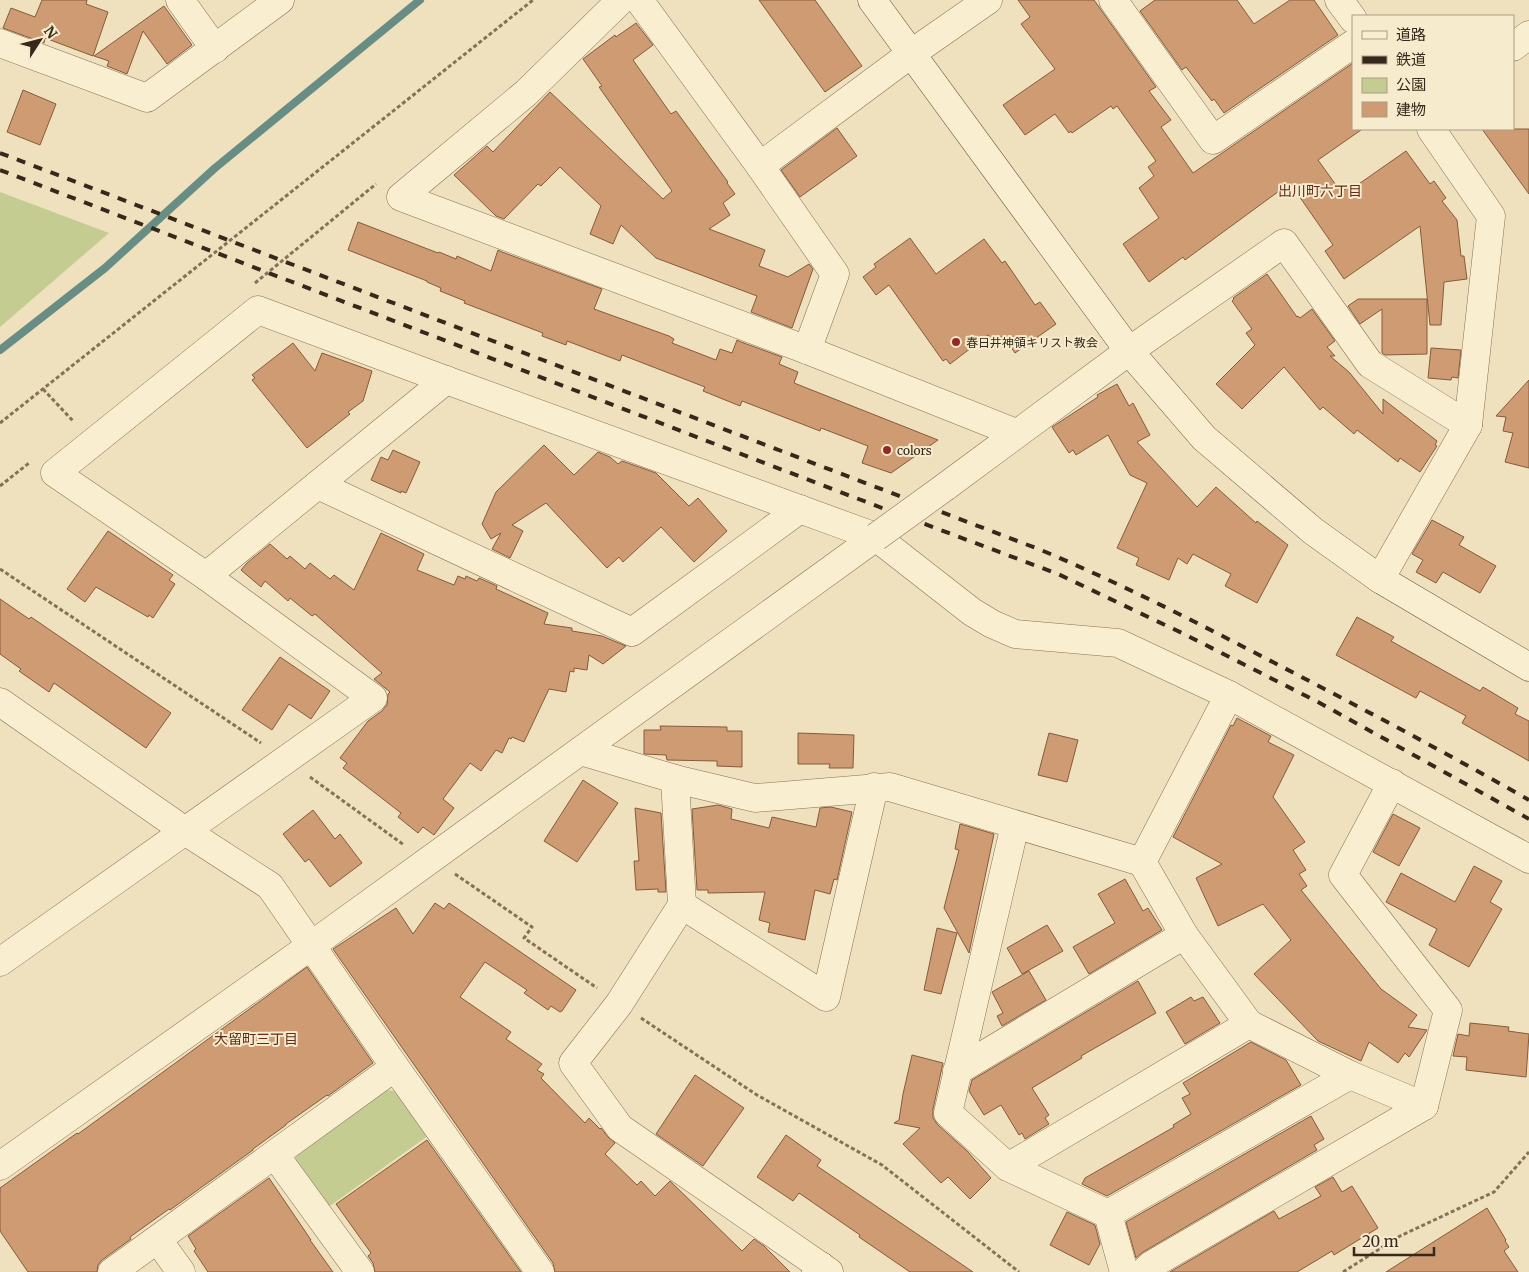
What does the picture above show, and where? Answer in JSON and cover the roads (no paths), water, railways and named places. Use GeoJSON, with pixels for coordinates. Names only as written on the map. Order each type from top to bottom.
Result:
{"type":"FeatureCollection","features":[{"type":"Feature","properties":{"kind":"street"},"geometry":{"type":"LineString","coordinates":[[180,0],[214,49]]}},
{"type":"Feature","properties":{"kind":"street"},"geometry":{"type":"LineString","coordinates":[[0,43],[148,98],[280,0]]}},
{"type":"Feature","properties":{"kind":"street"},"geometry":{"type":"LineString","coordinates":[[621,0],[526,93],[401,197],[807,350],[1016,433]]}},
{"type":"Feature","properties":{"kind":"street"},"geometry":{"type":"LineString","coordinates":[[639,0],[760,166],[835,274],[807,350]]}},
{"type":"Feature","properties":{"kind":"street"},"geometry":{"type":"LineString","coordinates":[[872,0],[1129,351],[1204,438],[1313,531],[1380,579],[1529,667]]}},
{"type":"Feature","properties":{"kind":"street"},"geometry":{"type":"LineString","coordinates":[[760,166],[988,0]]}},
{"type":"Feature","properties":{"kind":"street"},"geometry":{"type":"LineString","coordinates":[[1113,0],[1213,140],[1352,45]]}},
{"type":"Feature","properties":{"kind":"street"},"geometry":{"type":"LineString","coordinates":[[1339,0],[1352,19]]}},
{"type":"Feature","properties":{"kind":"street"},"geometry":{"type":"LineString","coordinates":[[1514,46],[1529,35]]}},
{"type":"Feature","properties":{"kind":"street"},"geometry":{"type":"LineString","coordinates":[[1380,579],[1468,425],[1491,216],[1432,130]]}},
{"type":"Feature","properties":{"kind":"street"},"geometry":{"type":"LineString","coordinates":[[0,1166],[312,945],[581,751],[1129,351],[1284,243],[1370,364],[1468,425]]}},
{"type":"Feature","properties":{"kind":"street"},"geometry":{"type":"LineString","coordinates":[[0,962],[372,698],[206,576],[55,474],[258,310],[876,537],[972,612],[992,624],[1015,634],[1118,643],[1229,695],[1529,859]]}},
{"type":"Feature","properties":{"kind":"street"},"geometry":{"type":"LineString","coordinates":[[206,576],[446,380]]}},
{"type":"Feature","properties":{"kind":"street"},"geometry":{"type":"LineString","coordinates":[[318,485],[632,632],[800,509]]}},
{"type":"Feature","properties":{"kind":"street"},"geometry":{"type":"LineString","coordinates":[[1142,862],[1229,695]]}},
{"type":"Feature","properties":{"kind":"street"},"geometry":{"type":"LineString","coordinates":[[0,702],[185,831],[270,886],[540,1272]]}},
{"type":"Feature","properties":{"kind":"street"},"geometry":{"type":"LineString","coordinates":[[581,751],[676,779],[755,798],[890,787],[1142,862],[1184,935],[1249,1024],[1350,1075],[1424,1106]]}},
{"type":"Feature","properties":{"kind":"street"},"geometry":{"type":"LineString","coordinates":[[676,779],[682,905],[619,1004],[573,1063],[620,1128],[822,1270]]}},
{"type":"Feature","properties":{"kind":"street"},"geometry":{"type":"LineString","coordinates":[[1144,1272],[1151,1265],[1424,1106],[1448,1010],[1343,875],[1392,784]]}},
{"type":"Feature","properties":{"kind":"street"},"geometry":{"type":"LineString","coordinates":[[682,905],[826,997],[874,787]]}},
{"type":"Feature","properties":{"kind":"street"},"geometry":{"type":"LineString","coordinates":[[1015,825],[948,1113],[1008,1167],[1108,1214],[1124,1272]]}},
{"type":"Feature","properties":{"kind":"street"},"geometry":{"type":"LineString","coordinates":[[957,1071],[1184,935]]}},
{"type":"Feature","properties":{"kind":"street"},"geometry":{"type":"LineString","coordinates":[[1008,1167],[1249,1024]]}},
{"type":"Feature","properties":{"kind":"street"},"geometry":{"type":"LineString","coordinates":[[112,1272],[395,1067]]}},
{"type":"Feature","properties":{"kind":"street"},"geometry":{"type":"LineString","coordinates":[[1108,1214],[1350,1075]]}},
{"type":"Feature","properties":{"kind":"street"},"geometry":{"type":"LineString","coordinates":[[275,1155],[360,1272]]}},
{"type":"Feature","properties":{"kind":"street"},"geometry":{"type":"LineString","coordinates":[[158,1240],[181,1272]]}},
{"type":"Feature","properties":{"kind":"waterway"},"geometry":{"type":"LineString","coordinates":[[0,350],[105,268],[215,168],[420,0]]}},
{"type":"Feature","properties":{"kind":"railway"},"geometry":{"type":"LineString","coordinates":[[0,153],[1041,550],[1125,588],[1208,629],[1396,727],[1529,800]]}},
{"type":"Feature","properties":{"kind":"railway"},"geometry":{"type":"LineString","coordinates":[[0,170],[1058,574],[1184,634],[1318,702],[1529,819]]}},
{"type":"Feature","properties":{"kind":"place","name":"春日井神領キリスト教会"},"geometry":{"type":"Point","coordinates":[956,342]}},
{"type":"Feature","properties":{"kind":"place","name":"colors"},"geometry":{"type":"Point","coordinates":[887,450]}},
{"type":"Feature","properties":{"kind":"district","name":"出川町六丁目"},"geometry":{"type":"Point","coordinates":[1320,191]}},
{"type":"Feature","properties":{"kind":"district","name":"大留町三丁目"},"geometry":{"type":"Point","coordinates":[256,1039]}}]}
